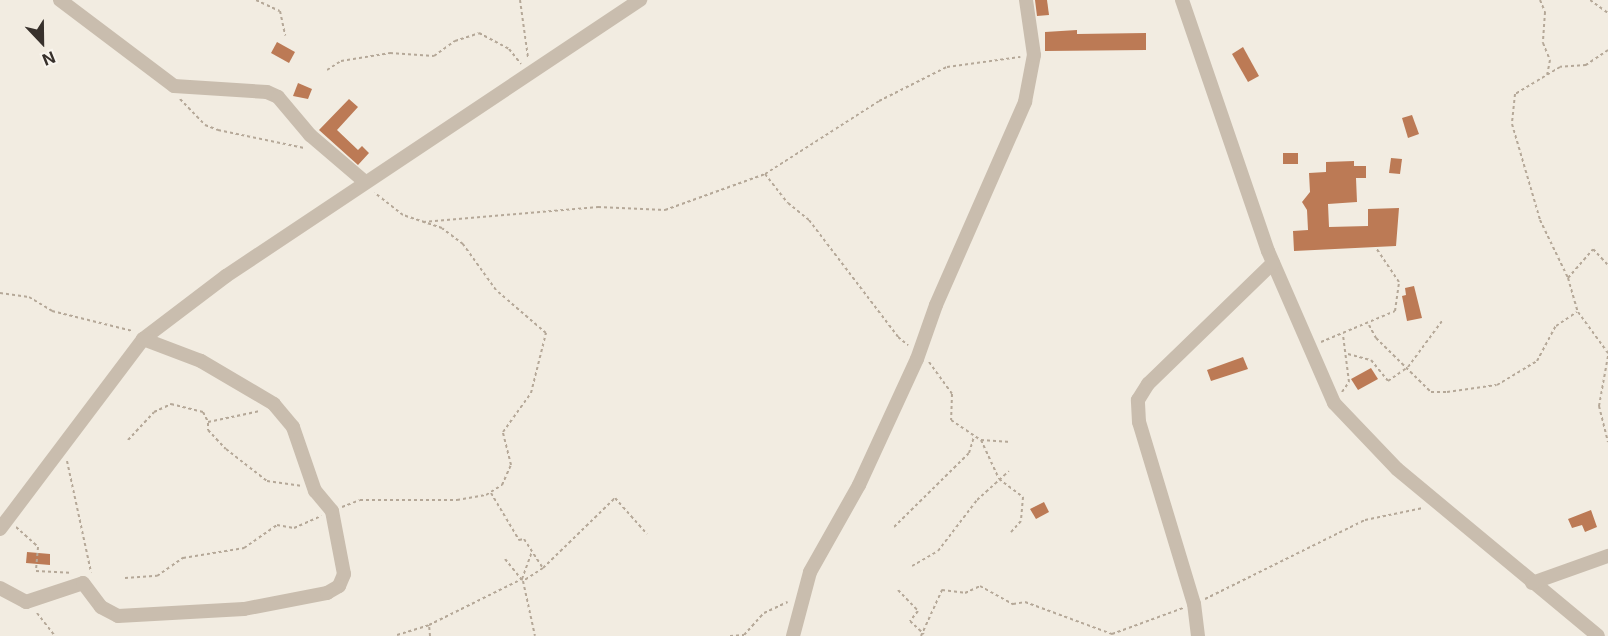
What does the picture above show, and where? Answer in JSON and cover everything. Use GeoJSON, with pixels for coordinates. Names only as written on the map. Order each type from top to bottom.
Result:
{"type":"FeatureCollection","features":[{"type":"Feature","properties":{"kind":"street"},"geometry":{"type":"LineString","coordinates":[[60,0],[174,86],[267,92],[278,97],[310,135],[365,182]]}},
{"type":"Feature","properties":{"kind":"street"},"geometry":{"type":"LineString","coordinates":[[4,524],[144,338],[226,276],[365,182],[531,76],[640,0]]}},
{"type":"Feature","properties":{"kind":"street"},"geometry":{"type":"LineString","coordinates":[[794,636],[801,594],[917,359],[1025,102],[1034,55],[1026,0]]}},
{"type":"Feature","properties":{"kind":"street"},"geometry":{"type":"LineString","coordinates":[[1182,0],[1273,263],[1334,403],[1440,505],[1598,636]]}},
{"type":"Feature","properties":{"kind":"street"},"geometry":{"type":"LineString","coordinates":[[1198,636],[1194,603],[1139,422],[1138,400],[1148,384],[1273,263]]}},
{"type":"Feature","properties":{"kind":"street"},"geometry":{"type":"LineString","coordinates":[[0,588],[26,602],[83,583],[101,607],[118,616],[244,609],[327,593],[339,586],[344,574],[332,511],[315,491],[293,427],[274,404],[201,361],[144,338]]}},
{"type":"Feature","properties":{"kind":"street"},"geometry":{"type":"LineString","coordinates":[[1532,583],[1608,556]]}},
{"type":"Feature","properties":{"kind":"path"},"geometry":{"type":"LineString","coordinates":[[256,0],[280,12],[285,35]]}},
{"type":"Feature","properties":{"kind":"path"},"geometry":{"type":"LineString","coordinates":[[520,0],[531,76]]}},
{"type":"Feature","properties":{"kind":"path"},"geometry":{"type":"LineString","coordinates":[[1540,0],[1545,12],[1543,43],[1550,60],[1547,75]]}},
{"type":"Feature","properties":{"kind":"path"},"geometry":{"type":"LineString","coordinates":[[1590,0],[1608,13]]}},
{"type":"Feature","properties":{"kind":"path"},"geometry":{"type":"LineString","coordinates":[[327,70],[341,61],[390,53],[434,56],[455,41],[479,33],[509,49],[531,76]]}},
{"type":"Feature","properties":{"kind":"path"},"geometry":{"type":"LineString","coordinates":[[1608,50],[1586,65],[1560,67],[1515,94],[1512,124],[1540,220],[1568,278],[1578,312],[1608,354],[1599,406],[1608,442]]}},
{"type":"Feature","properties":{"kind":"path"},"geometry":{"type":"LineString","coordinates":[[420,222],[598,207],[664,210],[765,174],[879,101],[947,68],[1034,55]]}},
{"type":"Feature","properties":{"kind":"path"},"geometry":{"type":"LineString","coordinates":[[173,91],[205,124],[306,149]]}},
{"type":"Feature","properties":{"kind":"path"},"geometry":{"type":"LineString","coordinates":[[765,174],[788,203],[809,219],[898,337],[909,345],[923,342]]}},
{"type":"Feature","properties":{"kind":"path"},"geometry":{"type":"LineString","coordinates":[[125,578],[157,576],[183,558],[244,549],[277,525],[294,528],[360,500],[458,501],[491,492],[502,485],[511,465],[503,432],[531,393],[546,333],[496,290],[464,244],[442,228],[403,215],[365,182]]}},
{"type":"Feature","properties":{"kind":"path"},"geometry":{"type":"LineString","coordinates":[[1310,352],[1323,341],[1369,325],[1395,311],[1399,282],[1377,249]]}},
{"type":"Feature","properties":{"kind":"path"},"geometry":{"type":"LineString","coordinates":[[1568,278],[1579,270],[1593,249],[1608,265]]}},
{"type":"Feature","properties":{"kind":"path"},"geometry":{"type":"LineString","coordinates":[[0,293],[29,297],[52,311],[144,338]]}},
{"type":"Feature","properties":{"kind":"path"},"geometry":{"type":"LineString","coordinates":[[1369,325],[1376,338],[1431,392],[1497,385],[1537,361],[1556,326],[1578,312]]}},
{"type":"Feature","properties":{"kind":"path"},"geometry":{"type":"LineString","coordinates":[[1348,354],[1371,360],[1388,381],[1408,367],[1442,321]]}},
{"type":"Feature","properties":{"kind":"path"},"geometry":{"type":"LineString","coordinates":[[1334,403],[1349,382],[1348,354],[1343,335]]}},
{"type":"Feature","properties":{"kind":"path"},"geometry":{"type":"LineString","coordinates":[[917,359],[937,370],[952,394],[951,420],[981,440],[1011,442]]}},
{"type":"Feature","properties":{"kind":"path"},"geometry":{"type":"LineString","coordinates":[[128,440],[154,412],[171,404],[203,412],[208,422],[208,430],[226,449],[267,481],[315,491]]}},
{"type":"Feature","properties":{"kind":"path"},"geometry":{"type":"LineString","coordinates":[[208,422],[250,415],[274,404]]}},
{"type":"Feature","properties":{"kind":"path"},"geometry":{"type":"LineString","coordinates":[[894,527],[969,453],[974,437]]}},
{"type":"Feature","properties":{"kind":"path"},"geometry":{"type":"LineString","coordinates":[[981,440],[999,479],[1023,497],[1025,505],[1021,521],[1011,532]]}},
{"type":"Feature","properties":{"kind":"path"},"geometry":{"type":"LineString","coordinates":[[4,524],[38,548],[36,570],[91,572],[64,446]]}},
{"type":"Feature","properties":{"kind":"path"},"geometry":{"type":"LineString","coordinates":[[912,566],[938,551],[999,479],[1009,471]]}},
{"type":"Feature","properties":{"kind":"path"},"geometry":{"type":"LineString","coordinates":[[491,492],[519,540],[524,539],[543,568]]}},
{"type":"Feature","properties":{"kind":"path"},"geometry":{"type":"LineString","coordinates":[[397,635],[429,625],[543,568],[615,498],[648,534]]}},
{"type":"Feature","properties":{"kind":"path"},"geometry":{"type":"LineString","coordinates":[[898,590],[918,611],[910,621],[922,635],[942,590],[965,593],[980,586],[1013,604],[1025,602],[1112,634],[1194,603],[1365,520],[1440,505]]}},
{"type":"Feature","properties":{"kind":"path"},"geometry":{"type":"LineString","coordinates":[[522,580],[532,552]]}},
{"type":"Feature","properties":{"kind":"path"},"geometry":{"type":"LineString","coordinates":[[505,559],[522,580],[535,636]]}},
{"type":"Feature","properties":{"kind":"path"},"geometry":{"type":"LineString","coordinates":[[730,636],[744,636],[764,613],[801,594]]}},
{"type":"Feature","properties":{"kind":"path"},"geometry":{"type":"LineString","coordinates":[[26,602],[55,636]]}},
{"type":"Feature","properties":{"kind":"path"},"geometry":{"type":"LineString","coordinates":[[429,625],[430,636]]}},
{"type":"Feature","properties":{"kind":"building"},"geometry":{"type":"Polygon","coordinates":[[[1035,0],[1047,0],[1049,15],[1037,16],[1035,0]]]}},
{"type":"Feature","properties":{"kind":"building"},"geometry":{"type":"Polygon","coordinates":[[[1077,30],[1077,34],[1146,33],[1146,50],[1045,51],[1045,32],[1077,30]]]}},
{"type":"Feature","properties":{"kind":"building"},"geometry":{"type":"Polygon","coordinates":[[[277,42],[295,52],[289,63],[271,53],[277,42]]]}},
{"type":"Feature","properties":{"kind":"building"},"geometry":{"type":"Polygon","coordinates":[[[1243,47],[1259,76],[1248,82],[1232,54],[1243,47]]]}},
{"type":"Feature","properties":{"kind":"building"},"geometry":{"type":"Polygon","coordinates":[[[298,83],[312,89],[308,99],[293,96],[298,83]]]}},
{"type":"Feature","properties":{"kind":"building"},"geometry":{"type":"Polygon","coordinates":[[[349,99],[358,107],[337,130],[358,150],[362,146],[369,153],[358,165],[319,130],[349,99]]]}},
{"type":"Feature","properties":{"kind":"building"},"geometry":{"type":"Polygon","coordinates":[[[1412,115],[1419,134],[1408,138],[1402,118],[1412,115]]]}},
{"type":"Feature","properties":{"kind":"building"},"geometry":{"type":"Polygon","coordinates":[[[1283,153],[1298,153],[1298,164],[1283,164],[1283,153]]]}},
{"type":"Feature","properties":{"kind":"building"},"geometry":{"type":"Polygon","coordinates":[[[1391,158],[1402,159],[1400,174],[1389,173],[1391,158]]]}},
{"type":"Feature","properties":{"kind":"building"},"geometry":{"type":"Polygon","coordinates":[[[1354,161],[1354,166],[1366,166],[1366,178],[1356,178],[1357,202],[1328,204],[1329,227],[1368,226],[1368,209],[1399,208],[1396,246],[1294,251],[1293,231],[1308,230],[1307,210],[1302,202],[1310,192],[1309,173],[1326,172],[1326,162],[1354,161]]]}},
{"type":"Feature","properties":{"kind":"building"},"geometry":{"type":"Polygon","coordinates":[[[1414,286],[1422,318],[1407,321],[1402,296],[1406,295],[1405,288],[1414,286]]]}},
{"type":"Feature","properties":{"kind":"building"},"geometry":{"type":"Polygon","coordinates":[[[1243,357],[1248,369],[1211,381],[1207,370],[1243,357]]]}},
{"type":"Feature","properties":{"kind":"building"},"geometry":{"type":"Polygon","coordinates":[[[1371,368],[1378,379],[1358,390],[1351,379],[1371,368]]]}},
{"type":"Feature","properties":{"kind":"building"},"geometry":{"type":"Polygon","coordinates":[[[1044,502],[1049,512],[1036,519],[1030,509],[1044,502]]]}},
{"type":"Feature","properties":{"kind":"building"},"geometry":{"type":"Polygon","coordinates":[[[1591,510],[1597,527],[1585,532],[1582,525],[1572,528],[1568,519],[1591,510]]]}},
{"type":"Feature","properties":{"kind":"building"},"geometry":{"type":"Polygon","coordinates":[[[27,552],[50,554],[50,565],[26,563],[27,552]]]}}]}
